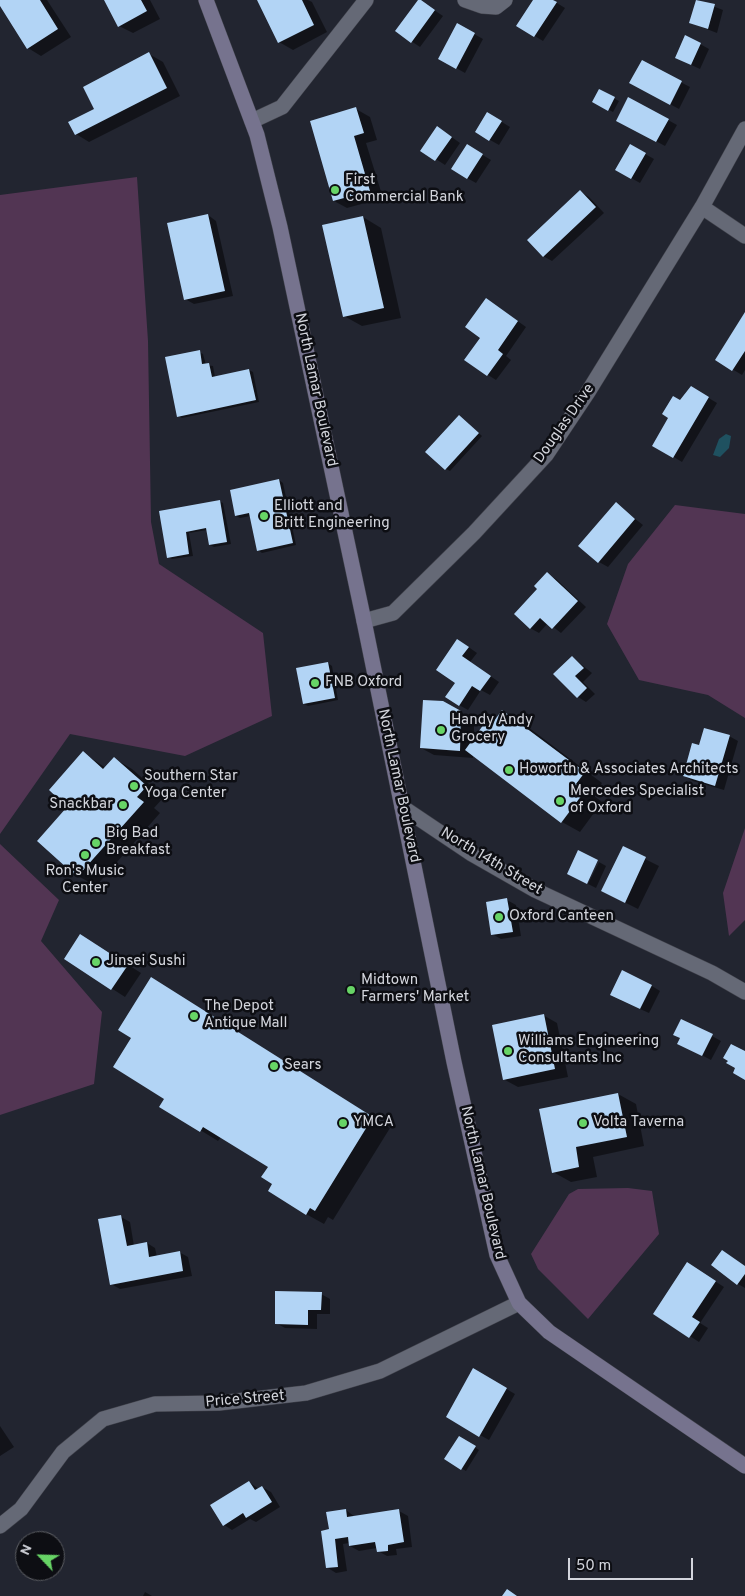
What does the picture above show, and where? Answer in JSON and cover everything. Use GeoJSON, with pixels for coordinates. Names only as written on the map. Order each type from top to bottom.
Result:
{"type":"FeatureCollection","features":[{"type":"Feature","properties":{"kind":"street","name":"North Lamar Boulevard"},"geometry":{"type":"LineString","coordinates":[[206,0],[252,121],[280,227],[364,621],[456,1071],[497,1255],[519,1303],[549,1332],[745,1466]]}},
{"type":"Feature","properties":{"kind":"street"},"geometry":{"type":"LineString","coordinates":[[252,121],[282,106],[366,0]]}},
{"type":"Feature","properties":{"kind":"street"},"geometry":{"type":"LineString","coordinates":[[465,0],[482,6],[496,7],[505,0]]}},
{"type":"Feature","properties":{"kind":"street","name":"Douglas Drive"},"geometry":{"type":"LineString","coordinates":[[364,621],[394,613],[474,533],[546,455],[588,392],[702,207],[745,129]]}},
{"type":"Feature","properties":{"kind":"street"},"geometry":{"type":"LineString","coordinates":[[702,207],[745,236]]}},
{"type":"Feature","properties":{"kind":"street","name":"North 14th Street"},"geometry":{"type":"LineString","coordinates":[[402,807],[472,854],[535,890],[697,966],[745,992]]}},
{"type":"Feature","properties":{"kind":"street","name":"Price Street"},"geometry":{"type":"LineString","coordinates":[[0,1526],[20,1509],[63,1452],[103,1419],[155,1404],[219,1403],[302,1394],[380,1371],[519,1303]]}},
{"type":"Feature","properties":{"kind":"shaded area"},"geometry":{"type":"Polygon","coordinates":[[[137,177],[148,341],[151,522],[159,564],[263,633],[272,716],[185,756],[70,734],[0,834],[0,195],[137,177]]]}},
{"type":"Feature","properties":{"kind":"shaded area"},"geometry":{"type":"Polygon","coordinates":[[[675,505],[745,514],[745,718],[708,695],[639,680],[607,624],[628,564],[675,505]]]}},
{"type":"Feature","properties":{"kind":"shaded area"},"geometry":{"type":"Polygon","coordinates":[[[745,828],[745,920],[729,936],[723,893],[745,828]]]}},
{"type":"Feature","properties":{"kind":"shaded area"},"geometry":{"type":"Polygon","coordinates":[[[0,844],[59,900],[41,941],[102,1012],[94,1084],[0,1115],[0,844]]]}},
{"type":"Feature","properties":{"kind":"shaded area"},"geometry":{"type":"Polygon","coordinates":[[[628,1188],[652,1191],[659,1234],[588,1319],[538,1269],[531,1254],[569,1194],[578,1189],[628,1188]]]}},
{"type":"Feature","properties":{"kind":"water"},"geometry":{"type":"Polygon","coordinates":[[[726,434],[731,436],[729,448],[720,457],[713,455],[719,439],[726,434]]]}},
{"type":"Feature","properties":{"kind":"building"},"geometry":{"type":"Polygon","coordinates":[[[0,0],[40,0],[58,29],[27,49],[0,6],[0,0]]]}},
{"type":"Feature","properties":{"kind":"building"},"geometry":{"type":"Polygon","coordinates":[[[104,0],[141,0],[147,11],[118,27],[104,0]]]}},
{"type":"Feature","properties":{"kind":"building"},"geometry":{"type":"Polygon","coordinates":[[[257,0],[302,0],[314,25],[278,43],[257,0]]]}},
{"type":"Feature","properties":{"kind":"building"},"geometry":{"type":"Polygon","coordinates":[[[418,0],[421,0],[435,10],[411,43],[395,31],[418,0]]]}},
{"type":"Feature","properties":{"kind":"building"},"geometry":{"type":"Polygon","coordinates":[[[533,0],[553,0],[557,2],[534,37],[516,26],[533,0]]]}},
{"type":"Feature","properties":{"kind":"building"},"geometry":{"type":"Polygon","coordinates":[[[696,0],[715,4],[708,29],[689,23],[696,0]]]}},
{"type":"Feature","properties":{"kind":"building"},"geometry":{"type":"Polygon","coordinates":[[[457,23],[475,33],[456,69],[438,59],[457,23]]]}},
{"type":"Feature","properties":{"kind":"building"},"geometry":{"type":"Polygon","coordinates":[[[685,35],[701,43],[691,65],[675,58],[685,35]]]}},
{"type":"Feature","properties":{"kind":"building"},"geometry":{"type":"Polygon","coordinates":[[[149,52],[167,88],[75,135],[68,122],[94,109],[83,87],[149,52]]]}},
{"type":"Feature","properties":{"kind":"building"},"geometry":{"type":"Polygon","coordinates":[[[642,60],[682,81],[670,105],[629,83],[642,60]]]}},
{"type":"Feature","properties":{"kind":"building"},"geometry":{"type":"Polygon","coordinates":[[[599,89],[615,97],[608,111],[592,102],[599,89]]]}},
{"type":"Feature","properties":{"kind":"building"},"geometry":{"type":"Polygon","coordinates":[[[628,97],[669,119],[656,142],[616,121],[628,97]]]}},
{"type":"Feature","properties":{"kind":"building"},"geometry":{"type":"Polygon","coordinates":[[[356,107],[364,133],[354,136],[370,191],[333,201],[310,121],[356,107]]]}},
{"type":"Feature","properties":{"kind":"building"},"geometry":{"type":"Polygon","coordinates":[[[487,112],[502,121],[489,141],[475,132],[487,112]]]}},
{"type":"Feature","properties":{"kind":"building"},"geometry":{"type":"Polygon","coordinates":[[[437,126],[452,137],[435,161],[420,151],[437,126]]]}},
{"type":"Feature","properties":{"kind":"building"},"geometry":{"type":"Polygon","coordinates":[[[467,144],[483,154],[467,179],[451,169],[467,144]]]}},
{"type":"Feature","properties":{"kind":"building"},"geometry":{"type":"Polygon","coordinates":[[[630,144],[646,153],[631,179],[615,170],[630,144]]]}},
{"type":"Feature","properties":{"kind":"building"},"geometry":{"type":"Polygon","coordinates":[[[580,190],[596,207],[543,257],[527,240],[580,190]]]}},
{"type":"Feature","properties":{"kind":"building"},"geometry":{"type":"Polygon","coordinates":[[[208,214],[225,291],[184,300],[167,223],[208,214]]]}},
{"type":"Feature","properties":{"kind":"building"},"geometry":{"type":"Polygon","coordinates":[[[363,216],[384,308],[343,317],[322,225],[363,216]]]}},
{"type":"Feature","properties":{"kind":"building"},"geometry":{"type":"Polygon","coordinates":[[[486,298],[518,321],[498,350],[503,354],[487,376],[464,360],[480,338],[465,327],[486,298]]]}},
{"type":"Feature","properties":{"kind":"building"},"geometry":{"type":"Polygon","coordinates":[[[745,312],[745,351],[732,371],[715,360],[745,312]]]}},
{"type":"Feature","properties":{"kind":"building"},"geometry":{"type":"Polygon","coordinates":[[[200,350],[202,364],[209,363],[212,377],[249,369],[256,400],[177,417],[165,357],[200,350]]]}},
{"type":"Feature","properties":{"kind":"building"},"geometry":{"type":"Polygon","coordinates":[[[691,386],[709,397],[673,458],[652,446],[668,418],[662,414],[673,396],[680,400],[691,386]]]}},
{"type":"Feature","properties":{"kind":"building"},"geometry":{"type":"Polygon","coordinates":[[[459,415],[479,433],[445,470],[425,452],[459,415]]]}},
{"type":"Feature","properties":{"kind":"building"},"geometry":{"type":"Polygon","coordinates":[[[279,479],[293,543],[257,551],[249,513],[235,516],[230,490],[279,479]]]}},
{"type":"Feature","properties":{"kind":"building"},"geometry":{"type":"Polygon","coordinates":[[[220,500],[227,542],[209,545],[206,528],[186,532],[189,554],[167,558],[159,511],[220,500]]]}},
{"type":"Feature","properties":{"kind":"building"},"geometry":{"type":"Polygon","coordinates":[[[616,502],[635,519],[598,563],[578,546],[616,502]]]}},
{"type":"Feature","properties":{"kind":"building"},"geometry":{"type":"Polygon","coordinates":[[[547,572],[578,601],[552,629],[540,618],[530,629],[514,614],[537,589],[534,586],[547,572]]]}},
{"type":"Feature","properties":{"kind":"building"},"geometry":{"type":"Polygon","coordinates":[[[457,639],[469,647],[462,656],[491,676],[480,691],[472,686],[459,706],[445,697],[455,683],[436,670],[457,639]]]}},
{"type":"Feature","properties":{"kind":"building"},"geometry":{"type":"Polygon","coordinates":[[[572,656],[584,668],[575,676],[587,688],[577,698],[553,674],[572,656]]]}},
{"type":"Feature","properties":{"kind":"building","name":"FNB Oxford"},"geometry":{"type":"Polygon","coordinates":[[[328,662],[335,698],[303,704],[296,668],[328,662]]]}},
{"type":"Feature","properties":{"kind":"building","name":"Handy Andy Grocery"},"geometry":{"type":"Polygon","coordinates":[[[423,700],[443,701],[461,711],[460,751],[420,748],[423,700]]]}},
{"type":"Feature","properties":{"kind":"building"},"geometry":{"type":"Polygon","coordinates":[[[502,710],[585,772],[576,784],[585,791],[561,823],[465,750],[484,724],[489,728],[502,710]]]}},
{"type":"Feature","properties":{"kind":"building"},"geometry":{"type":"Polygon","coordinates":[[[704,728],[730,735],[715,786],[683,776],[692,743],[699,745],[704,728]]]}},
{"type":"Feature","properties":{"kind":"building"},"geometry":{"type":"Polygon","coordinates":[[[83,751],[103,769],[114,757],[147,786],[137,797],[144,802],[77,877],[37,841],[67,807],[49,790],[83,751]]]}},
{"type":"Feature","properties":{"kind":"building"},"geometry":{"type":"Polygon","coordinates":[[[623,846],[646,857],[625,903],[601,891],[623,846]]]}},
{"type":"Feature","properties":{"kind":"building"},"geometry":{"type":"Polygon","coordinates":[[[578,850],[598,860],[587,884],[567,874],[578,850]]]}},
{"type":"Feature","properties":{"kind":"building","name":"Oxford Canteen"},"geometry":{"type":"Polygon","coordinates":[[[507,898],[513,932],[491,935],[486,902],[507,898]]]}},
{"type":"Feature","properties":{"kind":"building","name":"Jinsei Sushi"},"geometry":{"type":"Polygon","coordinates":[[[80,934],[128,965],[111,990],[64,959],[80,934]]]}},
{"type":"Feature","properties":{"kind":"building"},"geometry":{"type":"Polygon","coordinates":[[[622,970],[652,985],[640,1009],[610,995],[622,970]]]}},
{"type":"Feature","properties":{"kind":"building"},"geometry":{"type":"Polygon","coordinates":[[[151,977],[373,1117],[315,1211],[310,1208],[306,1215],[268,1191],[272,1184],[261,1177],[268,1167],[203,1127],[200,1132],[159,1107],[164,1099],[113,1067],[131,1038],[118,1030],[151,977]]]}},
{"type":"Feature","properties":{"kind":"building"},"geometry":{"type":"Polygon","coordinates":[[[544,1014],[555,1069],[503,1080],[492,1025],[544,1014]]]}},
{"type":"Feature","properties":{"kind":"building"},"geometry":{"type":"Polygon","coordinates":[[[681,1019],[713,1034],[702,1056],[677,1044],[680,1038],[673,1035],[681,1019]]]}},
{"type":"Feature","properties":{"kind":"building"},"geometry":{"type":"Polygon","coordinates":[[[731,1044],[745,1051],[745,1080],[733,1073],[735,1068],[726,1063],[728,1061],[723,1058],[731,1044]]]}},
{"type":"Feature","properties":{"kind":"building","name":"Volta Taverna"},"geometry":{"type":"Polygon","coordinates":[[[618,1093],[627,1137],[576,1147],[579,1167],[552,1173],[539,1109],[618,1093]]]}},
{"type":"Feature","properties":{"kind":"building"},"geometry":{"type":"Polygon","coordinates":[[[121,1215],[127,1246],[147,1242],[149,1257],[180,1251],[183,1271],[110,1285],[98,1219],[121,1215]]]}},
{"type":"Feature","properties":{"kind":"building"},"geometry":{"type":"Polygon","coordinates":[[[722,1250],[745,1266],[745,1274],[737,1285],[711,1265],[722,1250]]]}},
{"type":"Feature","properties":{"kind":"building"},"geometry":{"type":"Polygon","coordinates":[[[687,1262],[716,1281],[692,1317],[700,1322],[689,1338],[653,1314],[687,1262]]]}},
{"type":"Feature","properties":{"kind":"building"},"geometry":{"type":"Polygon","coordinates":[[[275,1291],[322,1292],[321,1310],[308,1310],[308,1325],[275,1324],[275,1291]]]}},
{"type":"Feature","properties":{"kind":"building"},"geometry":{"type":"Polygon","coordinates":[[[473,1368],[507,1388],[479,1437],[446,1417],[473,1368]]]}},
{"type":"Feature","properties":{"kind":"building"},"geometry":{"type":"Polygon","coordinates":[[[459,1436],[476,1446],[461,1470],[444,1459],[459,1436]]]}},
{"type":"Feature","properties":{"kind":"building"},"geometry":{"type":"Polygon","coordinates":[[[249,1481],[255,1490],[262,1486],[272,1502],[246,1518],[243,1513],[223,1526],[210,1505],[249,1481]]]}},
{"type":"Feature","properties":{"kind":"building"},"geometry":{"type":"Polygon","coordinates":[[[346,1509],[347,1517],[399,1509],[404,1542],[388,1545],[388,1551],[377,1552],[375,1542],[349,1546],[348,1537],[335,1539],[338,1567],[326,1568],[321,1531],[329,1529],[326,1512],[346,1509]]]}},
{"type":"Feature","properties":{"kind":"building"},"geometry":{"type":"Polygon","coordinates":[[[507,1589],[517,1596],[502,1596],[507,1589]]]}},
{"type":"Feature","properties":{"kind":"place","name":"First Commercial Bank"},"geometry":{"type":"Point","coordinates":[335,190]}},
{"type":"Feature","properties":{"kind":"place","name":"Elliott and Britt Engineering"},"geometry":{"type":"Point","coordinates":[264,516]}},
{"type":"Feature","properties":{"kind":"place","name":"FNB Oxford"},"geometry":{"type":"Point","coordinates":[315,683]}},
{"type":"Feature","properties":{"kind":"place","name":"Handy Andy Grocery"},"geometry":{"type":"Point","coordinates":[441,730]}},
{"type":"Feature","properties":{"kind":"place","name":"Howorth & Associates Architects"},"geometry":{"type":"Point","coordinates":[509,770]}},
{"type":"Feature","properties":{"kind":"place","name":"Southern Star Yoga Center"},"geometry":{"type":"Point","coordinates":[134,786]}},
{"type":"Feature","properties":{"kind":"place","name":"Mercedes Specialist of Oxford"},"geometry":{"type":"Point","coordinates":[560,801]}},
{"type":"Feature","properties":{"kind":"place","name":"Snackbar"},"geometry":{"type":"Point","coordinates":[123,805]}},
{"type":"Feature","properties":{"kind":"place","name":"Big Bad Breakfast"},"geometry":{"type":"Point","coordinates":[96,843]}},
{"type":"Feature","properties":{"kind":"place","name":"Ron's Music Center"},"geometry":{"type":"Point","coordinates":[85,855]}},
{"type":"Feature","properties":{"kind":"place","name":"Oxford Canteen"},"geometry":{"type":"Point","coordinates":[499,917]}},
{"type":"Feature","properties":{"kind":"place","name":"Jinsei Sushi"},"geometry":{"type":"Point","coordinates":[96,962]}},
{"type":"Feature","properties":{"kind":"place","name":"Midtown Farmers' Market"},"geometry":{"type":"Point","coordinates":[351,990]}},
{"type":"Feature","properties":{"kind":"place","name":"The Depot Antique Mall"},"geometry":{"type":"Point","coordinates":[194,1016]}},
{"type":"Feature","properties":{"kind":"place","name":"Williams Engineering Consultants Inc"},"geometry":{"type":"Point","coordinates":[508,1051]}},
{"type":"Feature","properties":{"kind":"place","name":"Sears"},"geometry":{"type":"Point","coordinates":[274,1066]}},
{"type":"Feature","properties":{"kind":"place","name":"YMCA"},"geometry":{"type":"Point","coordinates":[343,1123]}},
{"type":"Feature","properties":{"kind":"place","name":"Volta Taverna"},"geometry":{"type":"Point","coordinates":[583,1123]}}]}
